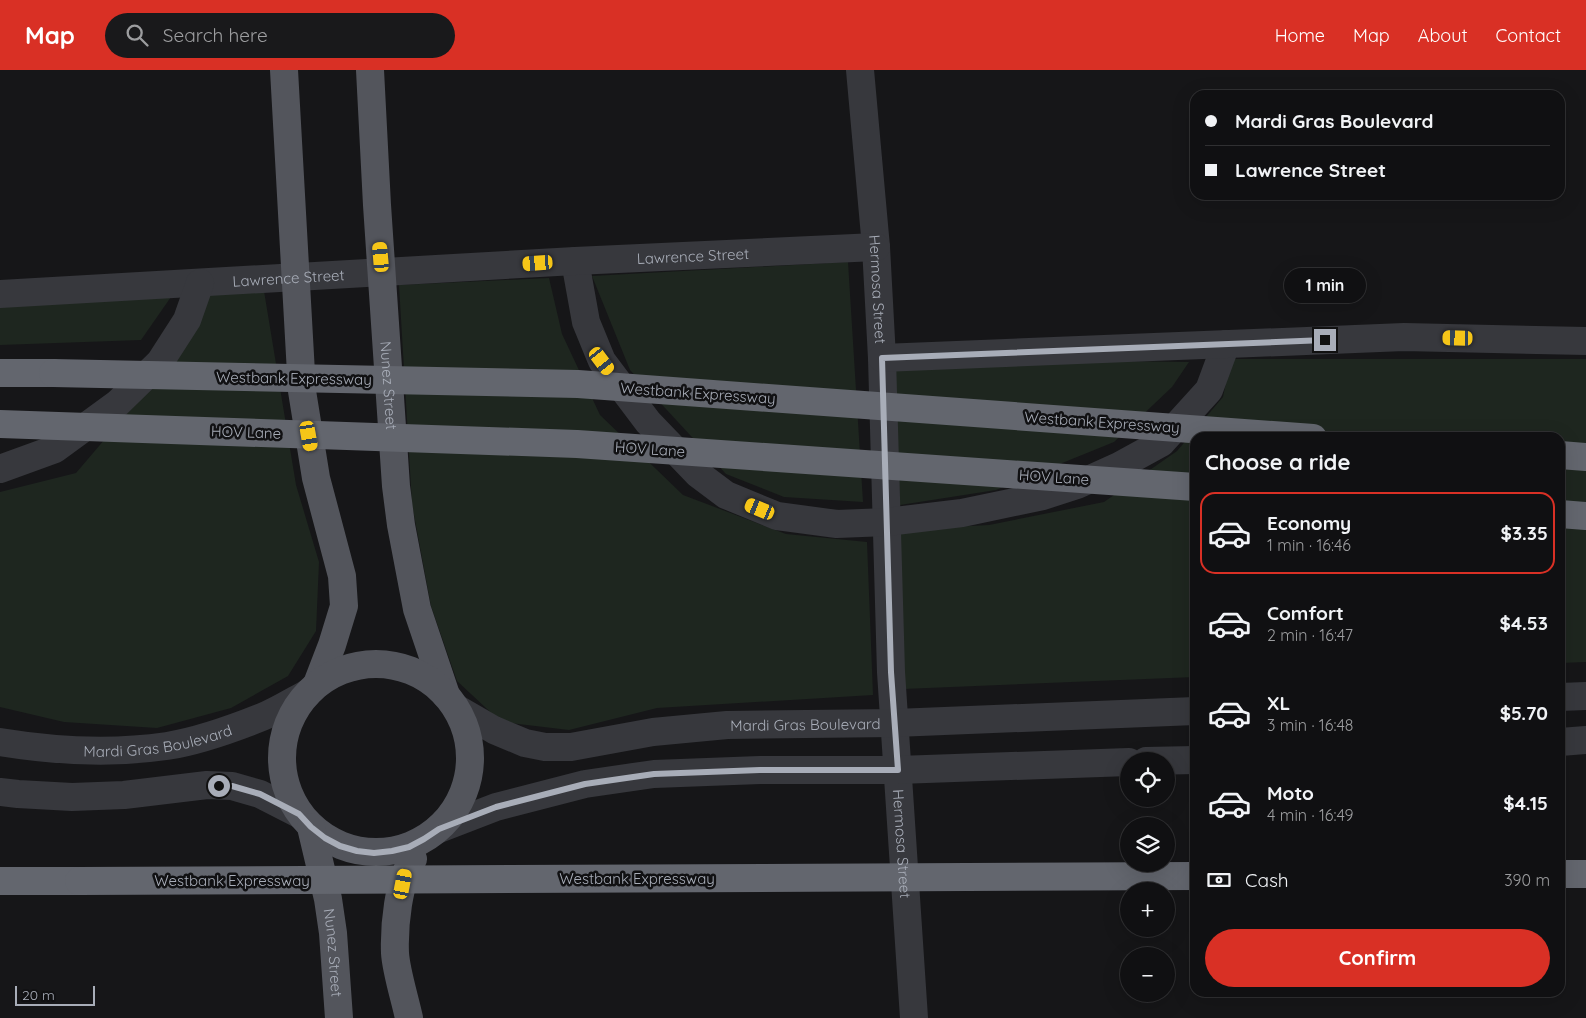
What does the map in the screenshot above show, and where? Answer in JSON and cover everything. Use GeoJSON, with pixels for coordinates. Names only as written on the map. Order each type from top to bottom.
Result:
{"type":"FeatureCollection","features":[{"type":"Feature","properties":{"kind":"highway","name":"Westbank Expressway"},"geometry":{"type":"LineString","coordinates":[[0,373],[578,384],[1231,432]]}},
{"type":"Feature","properties":{"kind":"highway","name":"HOV Lane"},"geometry":{"type":"LineString","coordinates":[[0,424],[105,426],[577,444],[1190,487]]}},
{"type":"Feature","properties":{"kind":"highway"},"geometry":{"type":"LineString","coordinates":[[1565,456],[1586,457]]}},
{"type":"Feature","properties":{"kind":"highway"},"geometry":{"type":"LineString","coordinates":[[1565,514],[1586,516]]}},
{"type":"Feature","properties":{"kind":"highway"},"geometry":{"type":"LineString","coordinates":[[1565,874],[1586,874]]}},
{"type":"Feature","properties":{"kind":"highway","name":"Westbank Expressway"},"geometry":{"type":"LineString","coordinates":[[0,881],[1190,876]]}},
{"type":"Feature","properties":{"kind":"main road"},"geometry":{"type":"LineString","coordinates":[[284,70],[302,391],[316,478],[342,576],[344,606],[332,645],[312,689],[289,720],[281,750],[284,783],[290,799],[305,821],[325,838],[340,846],[366,852],[392,851],[409,847],[432,834]]}},
{"type":"Feature","properties":{"kind":"main road","name":"Nunez Street"},"geometry":{"type":"LineString","coordinates":[[370,70],[382,273],[401,525],[417,609],[451,701],[468,737],[470,753],[470,768],[460,802],[451,816],[432,834]]}},
{"type":"Feature","properties":{"kind":"main road"},"geometry":{"type":"LineString","coordinates":[[312,689],[330,675],[345,669],[375,664],[391,665],[421,675],[451,701]]}},
{"type":"Feature","properties":{"kind":"main road","name":"Nunez Street"},"geometry":{"type":"LineString","coordinates":[[305,821],[328,899],[333,933],[339,1018]]}},
{"type":"Feature","properties":{"kind":"main road"},"geometry":{"type":"LineString","coordinates":[[409,1018],[395,954],[398,913],[406,870],[432,834]]}},
{"type":"Feature","properties":{"kind":"street","name":"Hermosa Street"},"geometry":{"type":"LineString","coordinates":[[860,70],[876,247],[882,358],[891,672],[896,723],[914,1018]]}},
{"type":"Feature","properties":{"kind":"street","name":"Lawrence Street"},"geometry":{"type":"LineString","coordinates":[[0,294],[574,261],[876,247]]}},
{"type":"Feature","properties":{"kind":"street"},"geometry":{"type":"LineString","coordinates":[[574,261],[586,322],[602,361],[648,422],[698,474],[726,495],[777,516],[837,524],[886,522],[962,513],[1043,496],[1077,485],[1119,466],[1161,443],[1209,390],[1226,344]]}},
{"type":"Feature","properties":{"kind":"street"},"geometry":{"type":"LineString","coordinates":[[0,469],[55,449],[118,403],[160,362],[187,320],[200,283]]}},
{"type":"Feature","properties":{"kind":"street"},"geometry":{"type":"LineString","coordinates":[[882,358],[1404,337],[1586,341]]}},
{"type":"Feature","properties":{"kind":"street","name":"Mardi Gras Boulevard"},"geometry":{"type":"LineString","coordinates":[[0,742],[73,751],[126,750],[168,746],[216,734],[264,717],[312,689]]}},
{"type":"Feature","properties":{"kind":"street"},"geometry":{"type":"LineString","coordinates":[[1565,697],[1586,696]]}},
{"type":"Feature","properties":{"kind":"street","name":"Mardi Gras Boulevard"},"geometry":{"type":"LineString","coordinates":[[451,701],[494,730],[525,743],[545,747],[571,747],[653,732],[727,725],[896,723],[1190,711]]}},
{"type":"Feature","properties":{"kind":"street"},"geometry":{"type":"LineString","coordinates":[[1565,742],[1586,740]]}},
{"type":"Feature","properties":{"kind":"street"},"geometry":{"type":"LineString","coordinates":[[1175,760],[1190,760]]}},
{"type":"Feature","properties":{"kind":"street"},"geometry":{"type":"LineString","coordinates":[[432,834],[496,807],[585,784],[654,774],[760,770],[898,770],[1120,762]]}},
{"type":"Feature","properties":{"kind":"street"},"geometry":{"type":"LineString","coordinates":[[0,792],[72,797],[124,795],[207,785],[232,786],[260,794],[305,821]]}},
{"type":"Feature","properties":{"kind":"shaded area"},"geometry":{"type":"Polygon","coordinates":[[[848,262],[863,502],[784,497],[726,474],[630,370],[592,276],[848,262]]]}},
{"type":"Feature","properties":{"kind":"shaded area"},"geometry":{"type":"Polygon","coordinates":[[[549,278],[562,334],[600,415],[683,495],[786,534],[867,542],[873,695],[657,708],[569,730],[501,722],[457,681],[431,606],[412,504],[399,285],[549,278]]]}},
{"type":"Feature","properties":{"kind":"shaded area"},"geometry":{"type":"Polygon","coordinates":[[[264,291],[296,485],[319,562],[316,631],[288,676],[231,708],[157,728],[64,722],[0,707],[0,492],[76,473],[180,351],[205,294],[264,291]]]}},
{"type":"Feature","properties":{"kind":"shaded area"},"geometry":{"type":"Polygon","coordinates":[[[173,294],[141,340],[0,345],[0,303],[173,294]]]}},
{"type":"Feature","properties":{"kind":"shaded area"},"geometry":{"type":"Polygon","coordinates":[[[893,358],[1189,362],[1172,387],[1114,442],[996,490],[900,505],[893,358]]]}},
{"type":"Feature","properties":{"kind":"shaded area"},"geometry":{"type":"Polygon","coordinates":[[[1231,359],[1586,359],[1586,662],[1565,663],[1565,432],[1193,432],[1223,397],[1231,359]]]}},
{"type":"Feature","properties":{"kind":"shaded area"},"geometry":{"type":"Polygon","coordinates":[[[1190,436],[1190,677],[903,689],[896,530],[989,525],[1104,502],[1177,451],[1190,436]]]}},
{"type":"Feature","properties":{"kind":"route"},"geometry":{"type":"LineString","coordinates":[[219,786],[232,786],[260,794],[299,814],[325,838],[340,846],[374,853],[409,847],[439,829],[496,807],[585,784],[654,774],[760,770],[898,770],[891,672],[882,358],[1325,340]]}}]}
